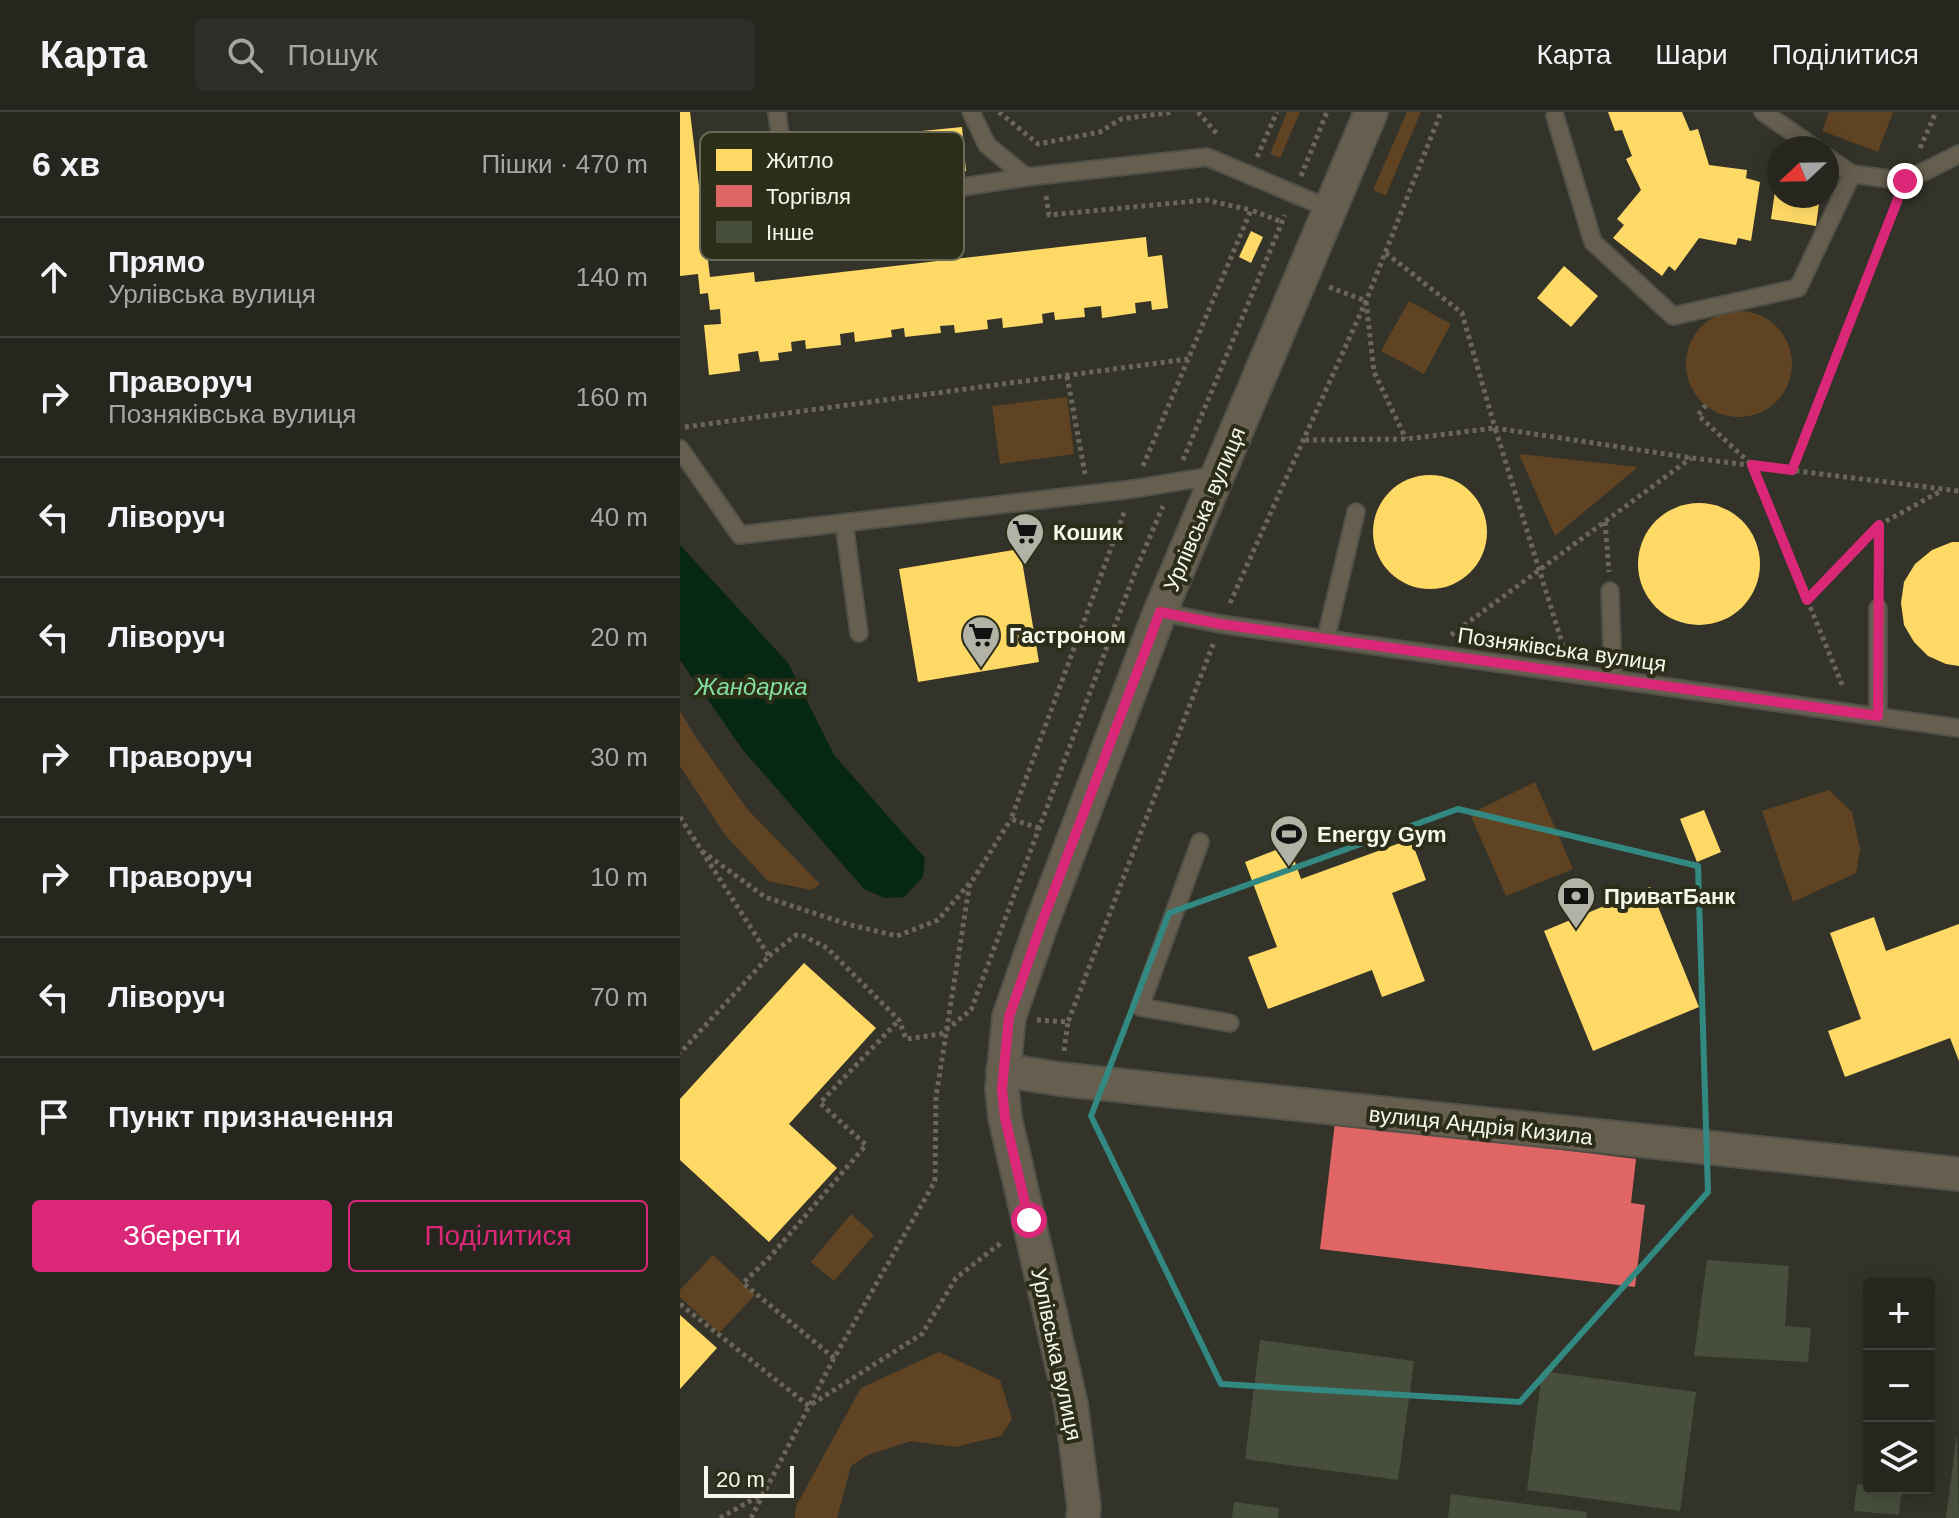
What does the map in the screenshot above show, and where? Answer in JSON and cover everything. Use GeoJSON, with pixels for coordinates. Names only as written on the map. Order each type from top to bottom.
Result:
{"type":"FeatureCollection","features":[{"type":"Feature","properties":{"kind":"street","name":"Урлівська вулиця"},"geometry":{"type":"LineString","coordinates":[[1083,1518],[1071,1404],[1005,1118],[1002,1089],[1009,1017],[1160,612],[1371,112]]}},
{"type":"Feature","properties":{"kind":"street","name":"вулиця Андрія Кизила"},"geometry":{"type":"LineString","coordinates":[[1003,1070],[1059,1079],[1552,1133],[1959,1174]]}},
{"type":"Feature","properties":{"kind":"lane"},"geometry":{"type":"LineString","coordinates":[[777,112],[780,132]]}},
{"type":"Feature","properties":{"kind":"lane"},"geometry":{"type":"LineString","coordinates":[[971,112],[987,145],[1034,176]]}},
{"type":"Feature","properties":{"kind":"lane"},"geometry":{"type":"LineString","coordinates":[[1763,112],[1798,136]]}},
{"type":"Feature","properties":{"kind":"lane"},"geometry":{"type":"LineString","coordinates":[[1555,116],[1593,242],[1673,316],[1798,288],[1852,174]]}},
{"type":"Feature","properties":{"kind":"lane"},"geometry":{"type":"LineString","coordinates":[[1839,165],[1852,174],[1905,181],[1959,154]]}},
{"type":"Feature","properties":{"kind":"lane"},"geometry":{"type":"LineString","coordinates":[[964,187],[1207,157],[1330,209]]}},
{"type":"Feature","properties":{"kind":"lane"},"geometry":{"type":"LineString","coordinates":[[680,449],[740,535],[1133,489],[1218,475]]}},
{"type":"Feature","properties":{"kind":"lane"},"geometry":{"type":"LineString","coordinates":[[1326,638],[1356,512]]}},
{"type":"Feature","properties":{"kind":"lane"},"geometry":{"type":"LineString","coordinates":[[844,523],[859,633]]}},
{"type":"Feature","properties":{"kind":"lane"},"geometry":{"type":"LineString","coordinates":[[1610,591],[1613,678]]}},
{"type":"Feature","properties":{"kind":"lane"},"geometry":{"type":"LineString","coordinates":[[1878,608],[1878,716]]}},
{"type":"Feature","properties":{"kind":"lane","name":"Позняківська вулиця"},"geometry":{"type":"LineString","coordinates":[[1160,612],[1220,624],[1959,728]]}},
{"type":"Feature","properties":{"kind":"lane"},"geometry":{"type":"LineString","coordinates":[[1200,842],[1140,1007],[1230,1023]]}},
{"type":"Feature","properties":{"kind":"path"},"geometry":{"type":"LineString","coordinates":[[999,112],[1038,144]]}},
{"type":"Feature","properties":{"kind":"path"},"geometry":{"type":"LineString","coordinates":[[1038,144],[1100,132],[1121,119],[1174,112]]}},
{"type":"Feature","properties":{"kind":"path"},"geometry":{"type":"LineString","coordinates":[[1257,158],[1277,112]]}},
{"type":"Feature","properties":{"kind":"path"},"geometry":{"type":"LineString","coordinates":[[680,1053],[769,956],[796,935],[827,948],[899,1020],[906,1039],[946,1031],[971,1010],[1135,572],[1327,112]]}},
{"type":"Feature","properties":{"kind":"path"},"geometry":{"type":"LineString","coordinates":[[1792,470],[1905,181],[1936,112]]}},
{"type":"Feature","properties":{"kind":"path"},"geometry":{"type":"LineString","coordinates":[[1038,144],[1034,176],[1049,215],[1206,200],[1251,210],[1282,222]]}},
{"type":"Feature","properties":{"kind":"path"},"geometry":{"type":"LineString","coordinates":[[1133,489],[1251,210]]}},
{"type":"Feature","properties":{"kind":"path"},"geometry":{"type":"LineString","coordinates":[[1386,253],[1462,313],[1563,646]]}},
{"type":"Feature","properties":{"kind":"path"},"geometry":{"type":"LineString","coordinates":[[1366,301],[1374,372],[1406,439]]}},
{"type":"Feature","properties":{"kind":"path"},"geometry":{"type":"LineString","coordinates":[[680,427],[1188,359]]}},
{"type":"Feature","properties":{"kind":"path"},"geometry":{"type":"LineString","coordinates":[[702,851],[765,897],[847,924],[897,936],[938,920],[970,882],[1011,819],[1128,503],[1088,507],[1067,376]]}},
{"type":"Feature","properties":{"kind":"path"},"geometry":{"type":"LineString","coordinates":[[1706,405],[1698,415],[1752,465],[1843,687]]}},
{"type":"Feature","properties":{"kind":"path"},"geometry":{"type":"LineString","coordinates":[[1305,440],[1406,439],[1495,428],[1692,458],[1959,491]]}},
{"type":"Feature","properties":{"kind":"path"},"geometry":{"type":"LineString","coordinates":[[1449,636],[1692,458]]}},
{"type":"Feature","properties":{"kind":"path"},"geometry":{"type":"LineString","coordinates":[[1807,600],[1879,525],[1896,513],[1944,490]]}},
{"type":"Feature","properties":{"kind":"path"},"geometry":{"type":"LineString","coordinates":[[1605,521],[1610,591]]}},
{"type":"Feature","properties":{"kind":"path"},"geometry":{"type":"LineString","coordinates":[[1878,608],[1879,525]]}},
{"type":"Feature","properties":{"kind":"path"},"geometry":{"type":"LineString","coordinates":[[680,817],[769,956]]}},
{"type":"Feature","properties":{"kind":"path"},"geometry":{"type":"LineString","coordinates":[[1011,819],[1040,828]]}},
{"type":"Feature","properties":{"kind":"path"},"geometry":{"type":"LineString","coordinates":[[751,1518],[834,1358],[935,1181],[936,1097],[970,882]]}},
{"type":"Feature","properties":{"kind":"path"},"geometry":{"type":"LineString","coordinates":[[834,1358],[743,1283],[769,1258],[866,1145],[820,1103],[899,1020]]}},
{"type":"Feature","properties":{"kind":"path"},"geometry":{"type":"LineString","coordinates":[[809,1406],[922,1334],[956,1278],[1029,1220]]}},
{"type":"Feature","properties":{"kind":"path"},"geometry":{"type":"LineString","coordinates":[[680,1304],[809,1406]]}},
{"type":"Feature","properties":{"kind":"path"},"geometry":{"type":"LineString","coordinates":[[720,1518],[765,1493]]}},
{"type":"Feature","properties":{"kind":"highlighted area"},"geometry":{"type":"Polygon","coordinates":[[[1458,809],[1698,866],[1708,1192],[1520,1402],[1221,1384],[1091,1116],[1169,913],[1458,809]]]}},
{"type":"Feature","properties":{"kind":"shaded area"},"geometry":{"type":"Polygon","coordinates":[[[1287,112],[1300,112],[1280,158],[1270,154],[1287,112]]]}},
{"type":"Feature","properties":{"kind":"shaded area"},"geometry":{"type":"Polygon","coordinates":[[[1407,112],[1421,112],[1386,195],[1373,190],[1407,112]]]}},
{"type":"Feature","properties":{"kind":"shaded area"},"geometry":{"type":"Polygon","coordinates":[[[1829,112],[1893,112],[1878,152],[1822,131],[1829,112]]]}},
{"type":"Feature","properties":{"kind":"shaded area"},"geometry":{"type":"Polygon","coordinates":[[[1409,301],[1451,324],[1424,374],[1381,351],[1409,301]]]}},
{"type":"Feature","properties":{"kind":"shaded area"},"geometry":{"type":"Polygon","coordinates":[[[1739,311],[1759,315],[1776,327],[1788,344],[1792,364],[1788,384],[1776,401],[1759,413],[1739,417],[1719,413],[1702,401],[1690,384],[1686,364],[1690,344],[1702,327],[1719,315],[1739,311]]]}},
{"type":"Feature","properties":{"kind":"shaded area"},"geometry":{"type":"Polygon","coordinates":[[[1067,397],[1074,454],[1000,464],[992,406],[1067,397]]]}},
{"type":"Feature","properties":{"kind":"shaded area"},"geometry":{"type":"Polygon","coordinates":[[[1519,454],[1638,467],[1555,536],[1519,454]]]}},
{"type":"Feature","properties":{"kind":"shaded area"},"geometry":{"type":"Polygon","coordinates":[[[680,711],[748,810],[820,884],[811,890],[768,881],[725,835],[680,766],[680,711]]]}},
{"type":"Feature","properties":{"kind":"shaded area"},"geometry":{"type":"Polygon","coordinates":[[[1535,782],[1573,869],[1506,896],[1470,814],[1535,782]]]}},
{"type":"Feature","properties":{"kind":"shaded area"},"geometry":{"type":"Polygon","coordinates":[[[1829,790],[1852,812],[1860,849],[1856,873],[1793,902],[1762,811],[1829,790]]]}},
{"type":"Feature","properties":{"kind":"shaded area"},"geometry":{"type":"Polygon","coordinates":[[[851,1214],[874,1235],[834,1281],[811,1262],[851,1214]]]}},
{"type":"Feature","properties":{"kind":"shaded area"},"geometry":{"type":"Polygon","coordinates":[[[713,1255],[755,1295],[719,1333],[680,1297],[680,1290],[713,1255]]]}},
{"type":"Feature","properties":{"kind":"shaded area"},"geometry":{"type":"Polygon","coordinates":[[[939,1352],[1000,1380],[1012,1419],[1001,1436],[955,1447],[911,1441],[868,1455],[851,1466],[837,1518],[795,1518],[796,1506],[861,1388],[939,1352]]]}},
{"type":"Feature","properties":{"kind":"water","name":"Жандарка"},"geometry":{"type":"Polygon","coordinates":[[[680,545],[788,663],[834,755],[925,858],[923,877],[904,897],[885,898],[864,889],[743,750],[680,660],[680,545]]]}},
{"type":"Feature","properties":{"kind":"building: Житло"},"geometry":{"type":"Polygon","coordinates":[[[680,112],[690,112],[700,194],[700,260],[708,260],[710,277],[754,272],[755,282],[1146,237],[1148,257],[1162,255],[1168,308],[1152,310],[1151,301],[1135,303],[1136,313],[1102,318],[1101,306],[1084,308],[1085,317],[1055,320],[1054,312],[1042,314],[1043,323],[1003,328],[1002,318],[987,320],[988,329],[955,333],[954,325],[940,326],[941,333],[905,337],[904,328],[891,330],[892,337],[855,342],[854,332],[840,334],[841,345],[806,349],[805,340],[791,342],[792,351],[778,353],[779,360],[760,362],[758,351],[738,354],[740,371],[709,375],[704,325],[721,324],[720,309],[710,310],[708,293],[700,294],[698,274],[680,276],[680,112]]]}},
{"type":"Feature","properties":{"kind":"building: Житло"},"geometry":{"type":"Polygon","coordinates":[[[1608,112],[1682,112],[1690,131],[1698,129],[1709,165],[1747,170],[1746,178],[1760,182],[1751,241],[1738,238],[1736,245],[1699,238],[1675,271],[1669,266],[1662,276],[1613,238],[1624,225],[1617,219],[1641,190],[1626,159],[1632,156],[1622,130],[1615,131],[1608,112]]]}},
{"type":"Feature","properties":{"kind":"building: Житло"},"geometry":{"type":"Polygon","coordinates":[[[962,127],[962,132],[922,132],[962,127]]]}},
{"type":"Feature","properties":{"kind":"building: Житло"},"geometry":{"type":"Polygon","coordinates":[[[1773,208],[1818,208],[1816,226],[1771,219],[1773,208]]]}},
{"type":"Feature","properties":{"kind":"building: Житло"},"geometry":{"type":"Polygon","coordinates":[[[1251,231],[1263,237],[1251,263],[1239,257],[1251,231]]]}},
{"type":"Feature","properties":{"kind":"building: Житло"},"geometry":{"type":"Polygon","coordinates":[[[1564,266],[1598,296],[1571,327],[1537,298],[1564,266]]]}},
{"type":"Feature","properties":{"kind":"building: Житло"},"geometry":{"type":"Polygon","coordinates":[[[1430,475],[1452,479],[1471,491],[1483,510],[1487,532],[1483,554],[1471,573],[1452,585],[1430,589],[1408,585],[1389,573],[1377,554],[1373,532],[1377,510],[1389,491],[1408,479],[1430,475]]]}},
{"type":"Feature","properties":{"kind":"building: Житло"},"geometry":{"type":"Polygon","coordinates":[[[1699,503],[1722,508],[1742,521],[1755,541],[1760,564],[1755,587],[1742,607],[1722,620],[1699,625],[1676,620],[1656,607],[1643,587],[1638,564],[1643,541],[1656,521],[1676,508],[1699,503]]]}},
{"type":"Feature","properties":{"kind":"building: Житло"},"geometry":{"type":"Polygon","coordinates":[[[1959,542],[1959,666],[1928,656],[1914,642],[1904,625],[1901,603],[1904,582],[1915,564],[1932,550],[1959,542]]]}},
{"type":"Feature","properties":{"kind":"building: Житло"},"geometry":{"type":"Polygon","coordinates":[[[1020,549],[1039,662],[918,682],[899,569],[1020,549]]]}},
{"type":"Feature","properties":{"kind":"building: Житло"},"geometry":{"type":"Polygon","coordinates":[[[1704,810],[1721,852],[1697,862],[1680,819],[1704,810]]]}},
{"type":"Feature","properties":{"kind":"building: Житло"},"geometry":{"type":"Polygon","coordinates":[[[1411,839],[1426,880],[1392,893],[1425,981],[1382,997],[1372,970],[1268,1009],[1248,957],[1277,947],[1245,862],[1289,845],[1301,879],[1411,839]]]}},
{"type":"Feature","properties":{"kind":"building: Житло"},"geometry":{"type":"Polygon","coordinates":[[[1650,887],[1699,1007],[1593,1051],[1544,931],[1650,887]]]}},
{"type":"Feature","properties":{"kind":"building: Житло"},"geometry":{"type":"Polygon","coordinates":[[[1874,917],[1886,951],[1959,924],[1959,1061],[1950,1038],[1845,1077],[1828,1031],[1861,1019],[1830,933],[1874,917]]]}},
{"type":"Feature","properties":{"kind":"building: Житло"},"geometry":{"type":"Polygon","coordinates":[[[804,963],[876,1028],[789,1124],[837,1168],[769,1242],[680,1160],[680,1099],[804,963]]]}},
{"type":"Feature","properties":{"kind":"building: Житло"},"geometry":{"type":"Polygon","coordinates":[[[680,1315],[717,1348],[680,1389],[680,1315]]]}},
{"type":"Feature","properties":{"kind":"building: Торгівля"},"geometry":{"type":"Polygon","coordinates":[[[1335,1122],[1636,1159],[1631,1203],[1645,1205],[1635,1287],[1320,1249],[1335,1122]]]}},
{"type":"Feature","properties":{"kind":"building: Інше"},"geometry":{"type":"Polygon","coordinates":[[[1707,1260],[1789,1266],[1785,1326],[1811,1328],[1808,1362],[1694,1356],[1707,1260]]]}},
{"type":"Feature","properties":{"kind":"building: Інше"},"geometry":{"type":"Polygon","coordinates":[[[1260,1340],[1414,1361],[1398,1480],[1245,1459],[1260,1340]]]}},
{"type":"Feature","properties":{"kind":"building: Інше"},"geometry":{"type":"Polygon","coordinates":[[[1542,1371],[1696,1392],[1680,1511],[1527,1490],[1542,1371]]]}},
{"type":"Feature","properties":{"kind":"building: Інше"},"geometry":{"type":"Polygon","coordinates":[[[1957,1433],[1959,1518],[1946,1518],[1957,1433]]]}},
{"type":"Feature","properties":{"kind":"building: Інше"},"geometry":{"type":"Polygon","coordinates":[[[1857,1484],[1863,1484],[1863,1494],[1901,1494],[1899,1515],[1854,1511],[1857,1484]]]}},
{"type":"Feature","properties":{"kind":"building: Інше"},"geometry":{"type":"Polygon","coordinates":[[[1451,1494],[1587,1512],[1586,1518],[1448,1518],[1451,1494]]]}},
{"type":"Feature","properties":{"kind":"building: Інше"},"geometry":{"type":"Polygon","coordinates":[[[1234,1502],[1279,1508],[1278,1518],[1232,1518],[1234,1502]]]}},
{"type":"Feature","properties":{"kind":"place","name":"Кошик"},"geometry":{"type":"Point","coordinates":[1025,566]}},
{"type":"Feature","properties":{"kind":"place","name":"Гастроном"},"geometry":{"type":"Point","coordinates":[981,669]}},
{"type":"Feature","properties":{"kind":"place","name":"Energy Gym"},"geometry":{"type":"Point","coordinates":[1289,868]}},
{"type":"Feature","properties":{"kind":"place","name":"ПриватБанк"},"geometry":{"type":"Point","coordinates":[1576,930]}},
{"type":"Feature","properties":{"kind":"route"},"geometry":{"type":"LineString","coordinates":[[1029,1220],[1005,1118],[1002,1089],[1009,1017],[1160,612],[1220,624],[1878,716],[1879,525],[1807,600],[1752,465],[1792,470],[1905,181]]}}]}
